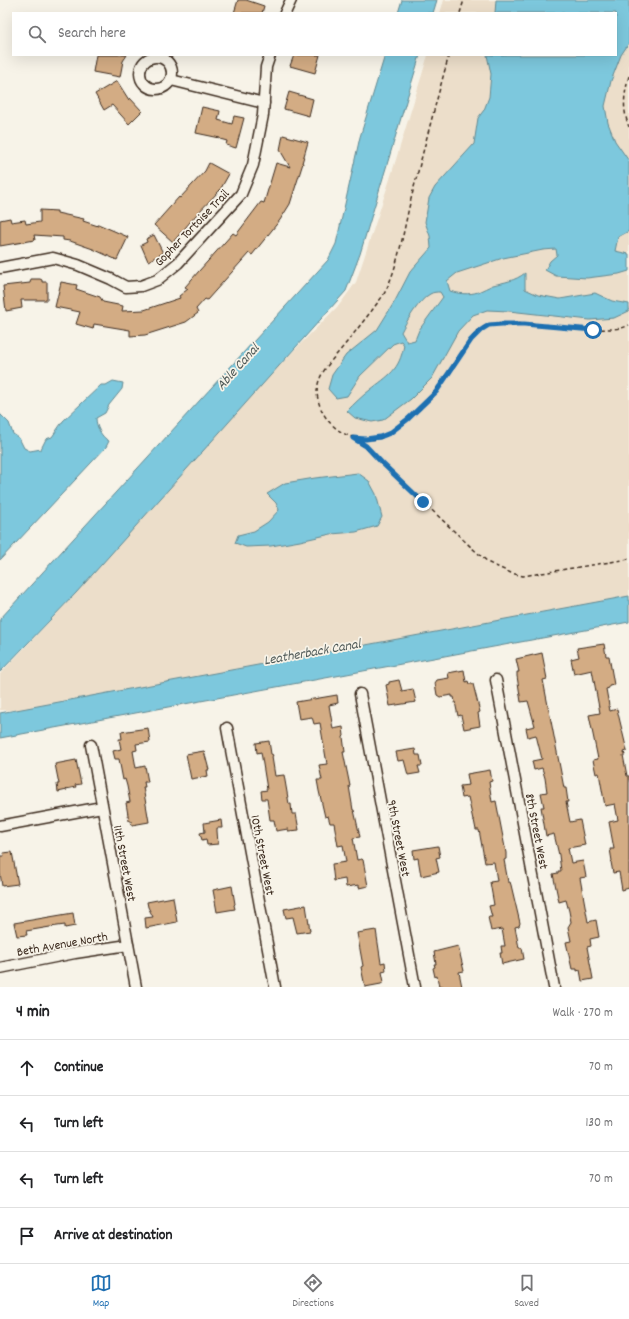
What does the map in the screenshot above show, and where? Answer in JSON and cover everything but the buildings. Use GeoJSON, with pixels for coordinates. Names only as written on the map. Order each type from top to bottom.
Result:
{"type":"FeatureCollection","features":[{"type":"Feature","properties":{"kind":"street"},"geometry":{"type":"LineString","coordinates":[[285,12],[291,0]]}},
{"type":"Feature","properties":{"kind":"street","name":"Gopher Tortoise Trail"},"geometry":{"type":"LineString","coordinates":[[0,268],[53,258],[78,265],[126,287],[141,286],[157,280],[178,263],[241,194],[253,165],[263,116],[266,67],[270,56]]}},
{"type":"Feature","properties":{"kind":"street"},"geometry":{"type":"LineString","coordinates":[[171,80],[264,103]]}},
{"type":"Feature","properties":{"kind":"street","name":"8th Street West"},"geometry":{"type":"LineString","coordinates":[[496,680],[554,987]]}},
{"type":"Feature","properties":{"kind":"street","name":"9th Street West"},"geometry":{"type":"LineString","coordinates":[[360,694],[415,987]]}},
{"type":"Feature","properties":{"kind":"street","name":"10th Street West"},"geometry":{"type":"LineString","coordinates":[[227,728],[275,987]]}},
{"type":"Feature","properties":{"kind":"street","name":"11th Street West"},"geometry":{"type":"LineString","coordinates":[[91,745],[114,862],[136,987]]}},
{"type":"Feature","properties":{"kind":"street"},"geometry":{"type":"LineString","coordinates":[[0,826],[102,807]]}},
{"type":"Feature","properties":{"kind":"street","name":"Beth Avenue North"},"geometry":{"type":"LineString","coordinates":[[0,968],[75,953],[128,945]]}},
{"type":"Feature","properties":{"kind":"path"},"geometry":{"type":"LineString","coordinates":[[460,12],[464,0]]}},
{"type":"Feature","properties":{"kind":"path"},"geometry":{"type":"LineString","coordinates":[[449,56],[421,159],[395,266],[385,292],[327,367],[319,380],[317,393],[321,411],[327,421],[340,432],[366,446],[382,463],[489,563],[511,573],[523,576],[629,559]]}},
{"type":"Feature","properties":{"kind":"path"},"geometry":{"type":"LineString","coordinates":[[629,76],[625,92],[624,111],[629,127]]}},
{"type":"Feature","properties":{"kind":"path"},"geometry":{"type":"LineString","coordinates":[[353,438],[366,439],[380,437],[390,433],[408,419],[436,392],[471,340],[481,330],[489,325],[524,324],[593,330],[615,329],[629,325]]}},
{"type":"Feature","properties":{"kind":"shaded area"},"geometry":{"type":"Polygon","coordinates":[[[444,0],[629,0],[629,599],[43,711],[0,710],[0,674],[62,608],[239,406],[340,304],[356,282],[390,179],[428,56],[617,56],[617,12],[440,12],[444,0]]]}},
{"type":"Feature","properties":{"kind":"water"},"geometry":{"type":"Polygon","coordinates":[[[402,0],[437,0],[433,12],[398,12],[402,0]]]}},
{"type":"Feature","properties":{"kind":"water"},"geometry":{"type":"Polygon","coordinates":[[[496,0],[629,0],[629,43],[621,55],[611,81],[605,106],[608,123],[615,141],[629,161],[629,231],[618,237],[615,251],[629,254],[629,271],[619,274],[587,278],[556,276],[545,270],[550,261],[557,255],[556,249],[503,258],[457,273],[447,281],[450,291],[471,294],[493,285],[514,280],[525,273],[525,289],[538,295],[560,299],[595,293],[612,301],[629,304],[629,311],[614,318],[590,320],[487,310],[473,315],[458,331],[432,378],[411,399],[383,420],[372,422],[355,418],[347,411],[392,372],[399,361],[404,345],[401,341],[393,344],[360,376],[347,396],[336,398],[328,389],[332,375],[346,355],[377,330],[395,301],[410,272],[431,248],[430,236],[425,222],[429,198],[435,187],[474,144],[478,118],[484,110],[489,97],[491,74],[487,56],[617,56],[617,12],[495,12],[496,0]],[[440,292],[432,293],[422,301],[401,332],[407,342],[415,340],[419,330],[443,297],[440,292]]]}},
{"type":"Feature","properties":{"kind":"water","name":"Able Canal"},"geometry":{"type":"Polygon","coordinates":[[[385,56],[420,56],[360,254],[346,291],[76,593],[0,672],[0,619],[328,260],[336,244],[360,137],[385,56]]]}},
{"type":"Feature","properties":{"kind":"water"},"geometry":{"type":"Polygon","coordinates":[[[113,381],[123,383],[122,389],[109,405],[105,413],[96,418],[100,431],[109,441],[106,447],[0,560],[0,414],[9,423],[13,434],[19,438],[24,448],[30,451],[41,449],[46,439],[52,437],[63,421],[101,385],[106,385],[113,381]]]}},
{"type":"Feature","properties":{"kind":"water"},"geometry":{"type":"Polygon","coordinates":[[[358,473],[369,481],[376,494],[382,517],[377,526],[356,532],[331,534],[271,546],[246,547],[235,543],[238,535],[254,531],[268,522],[279,510],[276,503],[267,494],[285,483],[358,473]]]}},
{"type":"Feature","properties":{"kind":"water"},"geometry":{"type":"Polygon","coordinates":[[[629,596],[629,622],[0,738],[0,713],[629,596]]]}},
{"type":"Feature","properties":{"kind":"route"},"geometry":{"type":"LineString","coordinates":[[423,502],[366,446],[353,438],[366,439],[380,437],[390,433],[408,419],[436,392],[471,340],[481,330],[489,325],[524,324],[593,330]]}},
{"type":"Feature","properties":{"kind":"water label","name":"Leatherback Canal"},"geometry":{"type":"Point","coordinates":[312,651]}}]}
